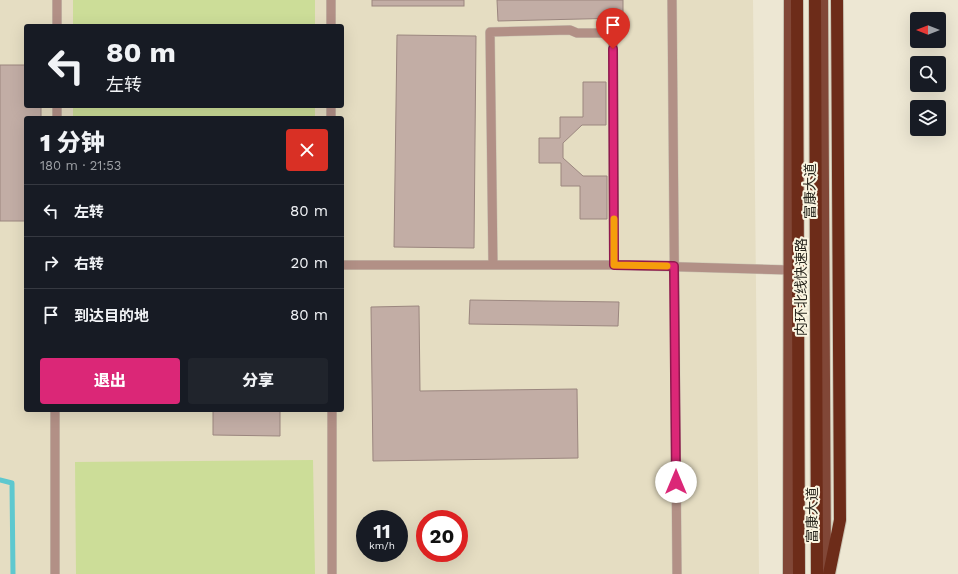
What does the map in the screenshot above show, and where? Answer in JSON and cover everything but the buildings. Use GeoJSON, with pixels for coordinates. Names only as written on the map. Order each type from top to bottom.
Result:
{"type":"FeatureCollection","features":[{"type":"Feature","properties":{"kind":"highway","name":"内环北线快速路"},"geometry":{"type":"LineString","coordinates":[[797,0],[798,574]]}},
{"type":"Feature","properties":{"kind":"highway","name":"内环北线快速路"},"geometry":{"type":"LineString","coordinates":[[815,0],[817,574]]}},
{"type":"Feature","properties":{"kind":"highway"},"geometry":{"type":"LineString","coordinates":[[827,574],[840,520],[837,0]]}},
{"type":"Feature","properties":{"kind":"main road","name":"富康大道"},"geometry":{"type":"LineString","coordinates":[[788,574],[790,270],[789,0]]}},
{"type":"Feature","properties":{"kind":"main road","name":"富康大道"},"geometry":{"type":"LineString","coordinates":[[823,0],[827,574]]}},
{"type":"Feature","properties":{"kind":"lane"},"geometry":{"type":"LineString","coordinates":[[57,0],[57,24]]}},
{"type":"Feature","properties":{"kind":"lane"},"geometry":{"type":"LineString","coordinates":[[331,0],[331,24]]}},
{"type":"Feature","properties":{"kind":"lane"},"geometry":{"type":"LineString","coordinates":[[672,0],[677,574]]}},
{"type":"Feature","properties":{"kind":"lane"},"geometry":{"type":"LineString","coordinates":[[492,265],[490,32],[570,30],[577,34],[613,34],[614,265]]}},
{"type":"Feature","properties":{"kind":"lane"},"geometry":{"type":"LineString","coordinates":[[344,266],[614,265],[790,270]]}},
{"type":"Feature","properties":{"kind":"lane"},"geometry":{"type":"LineString","coordinates":[[55,412],[55,574]]}},
{"type":"Feature","properties":{"kind":"lane"},"geometry":{"type":"LineString","coordinates":[[332,412],[332,574]]}},
{"type":"Feature","properties":{"kind":"shaded area"},"geometry":{"type":"Polygon","coordinates":[[[0,0],[753,0],[759,574],[0,574],[0,0]]]}},
{"type":"Feature","properties":{"kind":"green space"},"geometry":{"type":"Polygon","coordinates":[[[73,0],[315,0],[315,24],[73,24],[73,0]]]}},
{"type":"Feature","properties":{"kind":"green space"},"geometry":{"type":"Polygon","coordinates":[[[73,108],[315,108],[315,116],[73,116],[73,108]]]}},
{"type":"Feature","properties":{"kind":"green space"},"geometry":{"type":"Polygon","coordinates":[[[313,460],[315,574],[76,574],[75,462],[313,460]]]}},
{"type":"Feature","properties":{"kind":"waterway"},"geometry":{"type":"LineString","coordinates":[[0,480],[12,483],[13,574]]}},
{"type":"Feature","properties":{"kind":"slow traffic"},"geometry":{"type":"LineString","coordinates":[[614,219],[614,265],[667,266]]}},
{"type":"Feature","properties":{"kind":"route"},"geometry":{"type":"LineString","coordinates":[[613,49],[614,265],[674,266],[676,482]]}}]}
